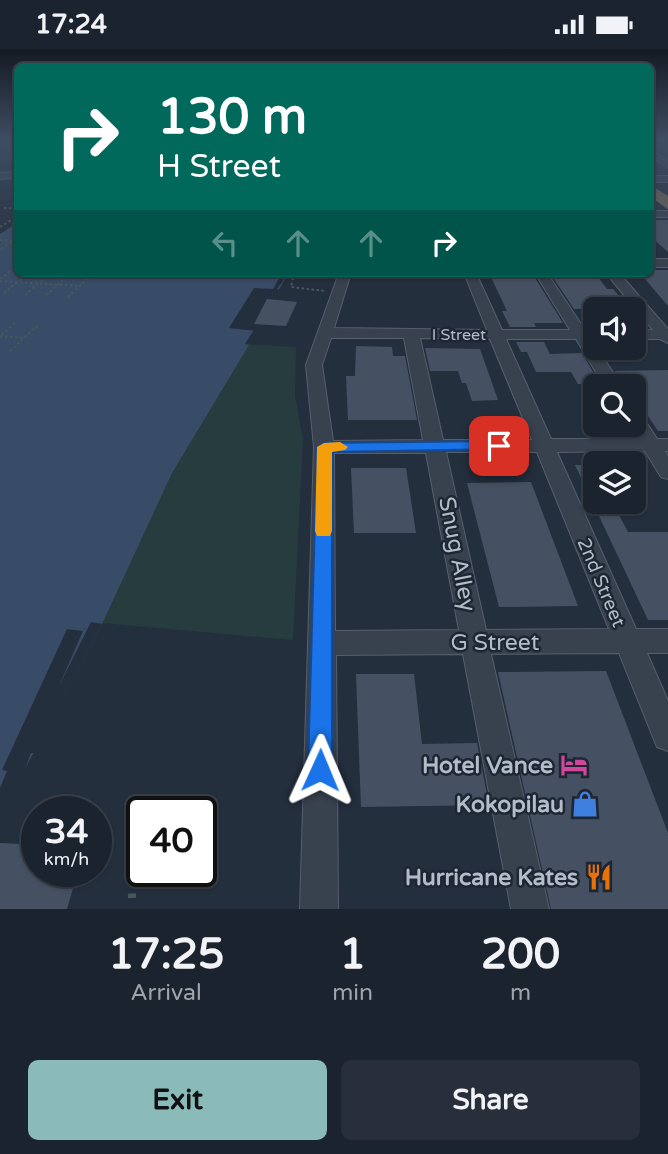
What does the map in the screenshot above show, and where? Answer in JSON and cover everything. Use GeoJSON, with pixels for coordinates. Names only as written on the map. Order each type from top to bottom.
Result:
{"type":"FeatureCollection","features":[{"type":"Feature","properties":{"kind":"highway"},"geometry":{"type":"LineString","coordinates":[[654,192],[668,204]]}},
{"type":"Feature","properties":{"kind":"street"},"geometry":{"type":"LineString","coordinates":[[319,909],[324,447],[314,365],[344,277]]}},
{"type":"Feature","properties":{"kind":"street","name":"2nd Street"},"geometry":{"type":"LineString","coordinates":[[472,277],[668,736]]}},
{"type":"Feature","properties":{"kind":"street"},"geometry":{"type":"LineString","coordinates":[[544,277],[583,328]]}},
{"type":"Feature","properties":{"kind":"street"},"geometry":{"type":"LineString","coordinates":[[616,277],[667,335]]}},
{"type":"Feature","properties":{"kind":"street","name":"I Street"},"geometry":{"type":"LineString","coordinates":[[324,333],[583,335]]}},
{"type":"Feature","properties":{"kind":"street","name":"Snug Alley"},"geometry":{"type":"LineString","coordinates":[[411,334],[530,909]]}},
{"type":"Feature","properties":{"kind":"street"},"geometry":{"type":"LineString","coordinates":[[646,335],[667,335]]}},
{"type":"Feature","properties":{"kind":"street"},"geometry":{"type":"LineString","coordinates":[[646,431],[659,445],[668,472]]}},
{"type":"Feature","properties":{"kind":"street"},"geometry":{"type":"LineString","coordinates":[[324,447],[659,445]]}},
{"type":"Feature","properties":{"kind":"street","name":"G Street"},"geometry":{"type":"LineString","coordinates":[[323,643],[668,641]]}},
{"type":"Feature","properties":{"kind":"path"},"geometry":{"type":"LineString","coordinates":[[4,208],[14,209]]}},
{"type":"Feature","properties":{"kind":"path"},"geometry":{"type":"LineString","coordinates":[[0,240],[13,241]]}},
{"type":"Feature","properties":{"kind":"path"},"geometry":{"type":"LineString","coordinates":[[1,249],[13,241]]}},
{"type":"Feature","properties":{"kind":"path"},"geometry":{"type":"LineString","coordinates":[[0,280],[11,271]]}},
{"type":"Feature","properties":{"kind":"path"},"geometry":{"type":"LineString","coordinates":[[4,293],[24,277]]}},
{"type":"Feature","properties":{"kind":"path"},"geometry":{"type":"LineString","coordinates":[[25,295],[46,277]]}},
{"type":"Feature","properties":{"kind":"path"},"geometry":{"type":"LineString","coordinates":[[46,295],[67,277]]}},
{"type":"Feature","properties":{"kind":"path"},"geometry":{"type":"LineString","coordinates":[[68,297],[89,277]]}},
{"type":"Feature","properties":{"kind":"path"},"geometry":{"type":"LineString","coordinates":[[293,277],[291,287],[338,292]]}},
{"type":"Feature","properties":{"kind":"path"},"geometry":{"type":"LineString","coordinates":[[0,280],[79,286]]}},
{"type":"Feature","properties":{"kind":"path"},"geometry":{"type":"LineString","coordinates":[[0,336],[16,322]]}},
{"type":"Feature","properties":{"kind":"path"},"geometry":{"type":"LineString","coordinates":[[10,351],[39,324]]}},
{"type":"Feature","properties":{"kind":"path"},"geometry":{"type":"LineString","coordinates":[[0,336],[25,338]]}},
{"type":"Feature","properties":{"kind":"path"},"geometry":{"type":"LineString","coordinates":[[128,896],[144,895]]}},
{"type":"Feature","properties":{"kind":"green space"},"geometry":{"type":"Polygon","coordinates":[[[245,344],[296,347],[295,396],[303,439],[293,640],[91,622],[0,695],[245,344]]]}},
{"type":"Feature","properties":{"kind":"water"},"geometry":{"type":"Polygon","coordinates":[[[14,225],[14,277],[287,277],[172,473],[102,624],[0,816],[0,234],[14,225]]]}},
{"type":"Feature","properties":{"kind":"pier"},"geometry":{"type":"Polygon","coordinates":[[[280,277],[286,277],[277,289],[281,290],[257,331],[229,328],[254,288],[273,289],[280,277]]]}},
{"type":"Feature","properties":{"kind":"pier"},"geometry":{"type":"Polygon","coordinates":[[[91,622],[102,624],[34,753],[31,753],[16,794],[0,819],[0,788],[7,771],[2,770],[67,629],[83,631],[59,686],[91,622]]]}},
{"type":"Feature","properties":{"kind":"building"},"geometry":{"type":"Polygon","coordinates":[[[654,220],[668,220],[668,252],[654,240],[654,220]]]}},
{"type":"Feature","properties":{"kind":"building"},"geometry":{"type":"Polygon","coordinates":[[[654,270],[668,270],[668,306],[643,277],[654,277],[654,270]]]}},
{"type":"Feature","properties":{"kind":"building"},"geometry":{"type":"Polygon","coordinates":[[[491,277],[534,277],[563,323],[534,323],[536,327],[510,327],[502,311],[507,311],[491,277]]]}},
{"type":"Feature","properties":{"kind":"building"},"geometry":{"type":"Polygon","coordinates":[[[598,277],[607,289],[613,289],[620,297],[583,297],[583,309],[574,309],[554,279],[598,277]]]}},
{"type":"Feature","properties":{"kind":"building"},"geometry":{"type":"Polygon","coordinates":[[[267,299],[297,302],[286,326],[254,324],[267,299]]]}},
{"type":"Feature","properties":{"kind":"building"},"geometry":{"type":"Polygon","coordinates":[[[516,342],[544,342],[550,354],[582,353],[583,360],[586,360],[594,374],[583,374],[583,384],[578,384],[571,372],[536,372],[527,352],[521,352],[516,342]]]}},
{"type":"Feature","properties":{"kind":"building"},"geometry":{"type":"Polygon","coordinates":[[[356,346],[392,347],[393,356],[405,356],[417,420],[348,420],[346,376],[355,376],[356,346]]]}},
{"type":"Feature","properties":{"kind":"building"},"geometry":{"type":"Polygon","coordinates":[[[425,348],[480,349],[498,400],[472,401],[466,383],[462,383],[458,371],[430,371],[425,348]]]}},
{"type":"Feature","properties":{"kind":"building"},"geometry":{"type":"Polygon","coordinates":[[[668,370],[668,431],[658,431],[646,413],[646,374],[617,374],[615,371],[668,370]]]}},
{"type":"Feature","properties":{"kind":"building"},"geometry":{"type":"Polygon","coordinates":[[[575,465],[583,465],[583,482],[575,465]]]}},
{"type":"Feature","properties":{"kind":"building"},"geometry":{"type":"Polygon","coordinates":[[[351,468],[406,468],[416,533],[354,533],[351,468]]]}},
{"type":"Feature","properties":{"kind":"building"},"geometry":{"type":"Polygon","coordinates":[[[531,482],[578,606],[499,607],[467,483],[531,482]]]}},
{"type":"Feature","properties":{"kind":"building"},"geometry":{"type":"Polygon","coordinates":[[[598,514],[618,514],[628,532],[668,532],[668,620],[648,620],[598,514]]]}},
{"type":"Feature","properties":{"kind":"building"},"geometry":{"type":"Polygon","coordinates":[[[606,671],[668,833],[668,909],[551,909],[498,672],[606,671]]]}},
{"type":"Feature","properties":{"kind":"building"},"geometry":{"type":"Polygon","coordinates":[[[356,674],[414,674],[422,744],[477,743],[489,805],[361,807],[356,674]]]}},
{"type":"Feature","properties":{"kind":"building"},"geometry":{"type":"Polygon","coordinates":[[[21,842],[21,887],[73,887],[67,909],[0,909],[0,843],[21,842]]]}},
{"type":"Feature","properties":{"kind":"slow traffic"},"geometry":{"type":"LineString","coordinates":[[323,531],[324,447],[340,447]]}},
{"type":"Feature","properties":{"kind":"place","name":"Hotel Vance"},"geometry":{"type":"Point","coordinates":[574,765]}},
{"type":"Feature","properties":{"kind":"place","name":"Kokopilau"},"geometry":{"type":"Point","coordinates":[585,804]}},
{"type":"Feature","properties":{"kind":"place","name":"Hurricane Kates"},"geometry":{"type":"Point","coordinates":[599,877]}},
{"type":"Feature","properties":{"kind":"route"},"geometry":{"type":"LineString","coordinates":[[320,770],[324,447],[499,446]]}}]}
